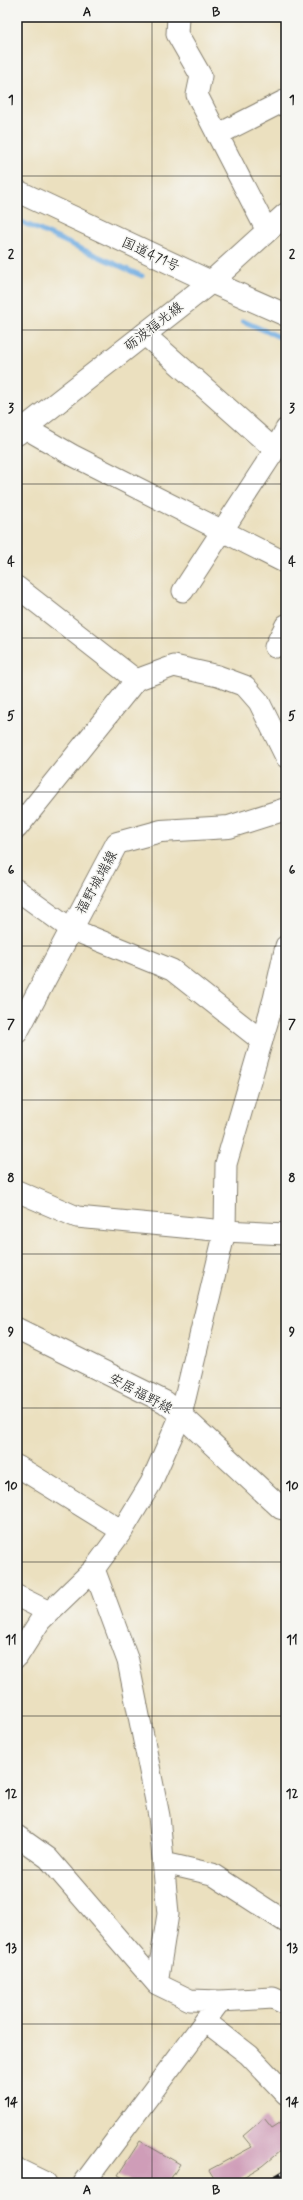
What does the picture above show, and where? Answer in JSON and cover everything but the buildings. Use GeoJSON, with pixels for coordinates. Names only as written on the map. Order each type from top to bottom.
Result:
{"type":"FeatureCollection","features":[{"type":"Feature","properties":{"kind":"main road","name":"国道471号"},"geometry":{"type":"LineString","coordinates":[[17,191],[211,282],[286,315]]}},
{"type":"Feature","properties":{"kind":"main road","name":"砺波福光線"},"geometry":{"type":"LineString","coordinates":[[21,431],[211,282],[286,214]]}},
{"type":"Feature","properties":{"kind":"main road","name":"福野城端線"},"geometry":{"type":"LineString","coordinates":[[17,1032],[117,843],[162,831],[229,827],[286,809]]}},
{"type":"Feature","properties":{"kind":"main road","name":"安居福野線"},"geometry":{"type":"LineString","coordinates":[[17,1329],[164,1402],[181,1415],[281,1508],[286,1509]]}},
{"type":"Feature","properties":{"kind":"street"},"geometry":{"type":"LineString","coordinates":[[178,17],[177,34],[201,76],[197,95],[267,231]]}},
{"type":"Feature","properties":{"kind":"street"},"geometry":{"type":"LineString","coordinates":[[217,135],[284,101]]}},
{"type":"Feature","properties":{"kind":"street"},"geometry":{"type":"LineString","coordinates":[[144,334],[275,450]]}},
{"type":"Feature","properties":{"kind":"street"},"geometry":{"type":"LineString","coordinates":[[183,591],[275,450],[286,429]]}},
{"type":"Feature","properties":{"kind":"street"},"geometry":{"type":"LineString","coordinates":[[21,431],[72,455],[286,563]]}},
{"type":"Feature","properties":{"kind":"street"},"geometry":{"type":"LineString","coordinates":[[17,588],[136,680]]}},
{"type":"Feature","properties":{"kind":"street"},"geometry":{"type":"LineString","coordinates":[[275,647],[286,625]]}},
{"type":"Feature","properties":{"kind":"street"},"geometry":{"type":"LineString","coordinates":[[17,828],[136,680],[174,666],[218,676],[245,686],[259,702],[286,757]]}},
{"type":"Feature","properties":{"kind":"street"},"geometry":{"type":"LineString","coordinates":[[17,890],[71,928],[172,970],[262,1041]]}},
{"type":"Feature","properties":{"kind":"street"},"geometry":{"type":"LineString","coordinates":[[17,1657],[40,1621],[94,1569],[122,1531],[151,1483],[181,1415],[225,1231],[226,1164],[262,1041],[280,1001],[286,946]]}},
{"type":"Feature","properties":{"kind":"street"},"geometry":{"type":"LineString","coordinates":[[17,1191],[77,1217],[225,1231],[286,1234]]}},
{"type":"Feature","properties":{"kind":"street"},"geometry":{"type":"LineString","coordinates":[[17,1466],[122,1531]]}},
{"type":"Feature","properties":{"kind":"street"},"geometry":{"type":"LineString","coordinates":[[94,1569],[128,1662],[159,1816],[168,1914],[158,1984]]}},
{"type":"Feature","properties":{"kind":"street"},"geometry":{"type":"LineString","coordinates":[[17,1596],[49,1612]]}},
{"type":"Feature","properties":{"kind":"street"},"geometry":{"type":"LineString","coordinates":[[17,1836],[48,1858],[158,1984],[190,2000],[220,2001],[273,1998],[286,2004]]}},
{"type":"Feature","properties":{"kind":"street"},"geometry":{"type":"LineString","coordinates":[[164,1863],[212,1874],[286,1922]]}},
{"type":"Feature","properties":{"kind":"street"},"geometry":{"type":"LineString","coordinates":[[84,2183],[220,2001]]}},
{"type":"Feature","properties":{"kind":"street"},"geometry":{"type":"LineString","coordinates":[[205,2021],[248,2055],[286,2094]]}},
{"type":"Feature","properties":{"kind":"street"},"geometry":{"type":"LineString","coordinates":[[17,2169],[46,2183]]}},
{"type":"Feature","properties":{"kind":"waterway"},"geometry":{"type":"LineString","coordinates":[[17,220],[142,276]]}},
{"type":"Feature","properties":{"kind":"waterway"},"geometry":{"type":"LineString","coordinates":[[243,321],[286,340]]}},
{"type":"Feature","properties":{"kind":"railway"},"geometry":{"type":"LineString","coordinates":[[266,2183],[286,2171]]}}]}
